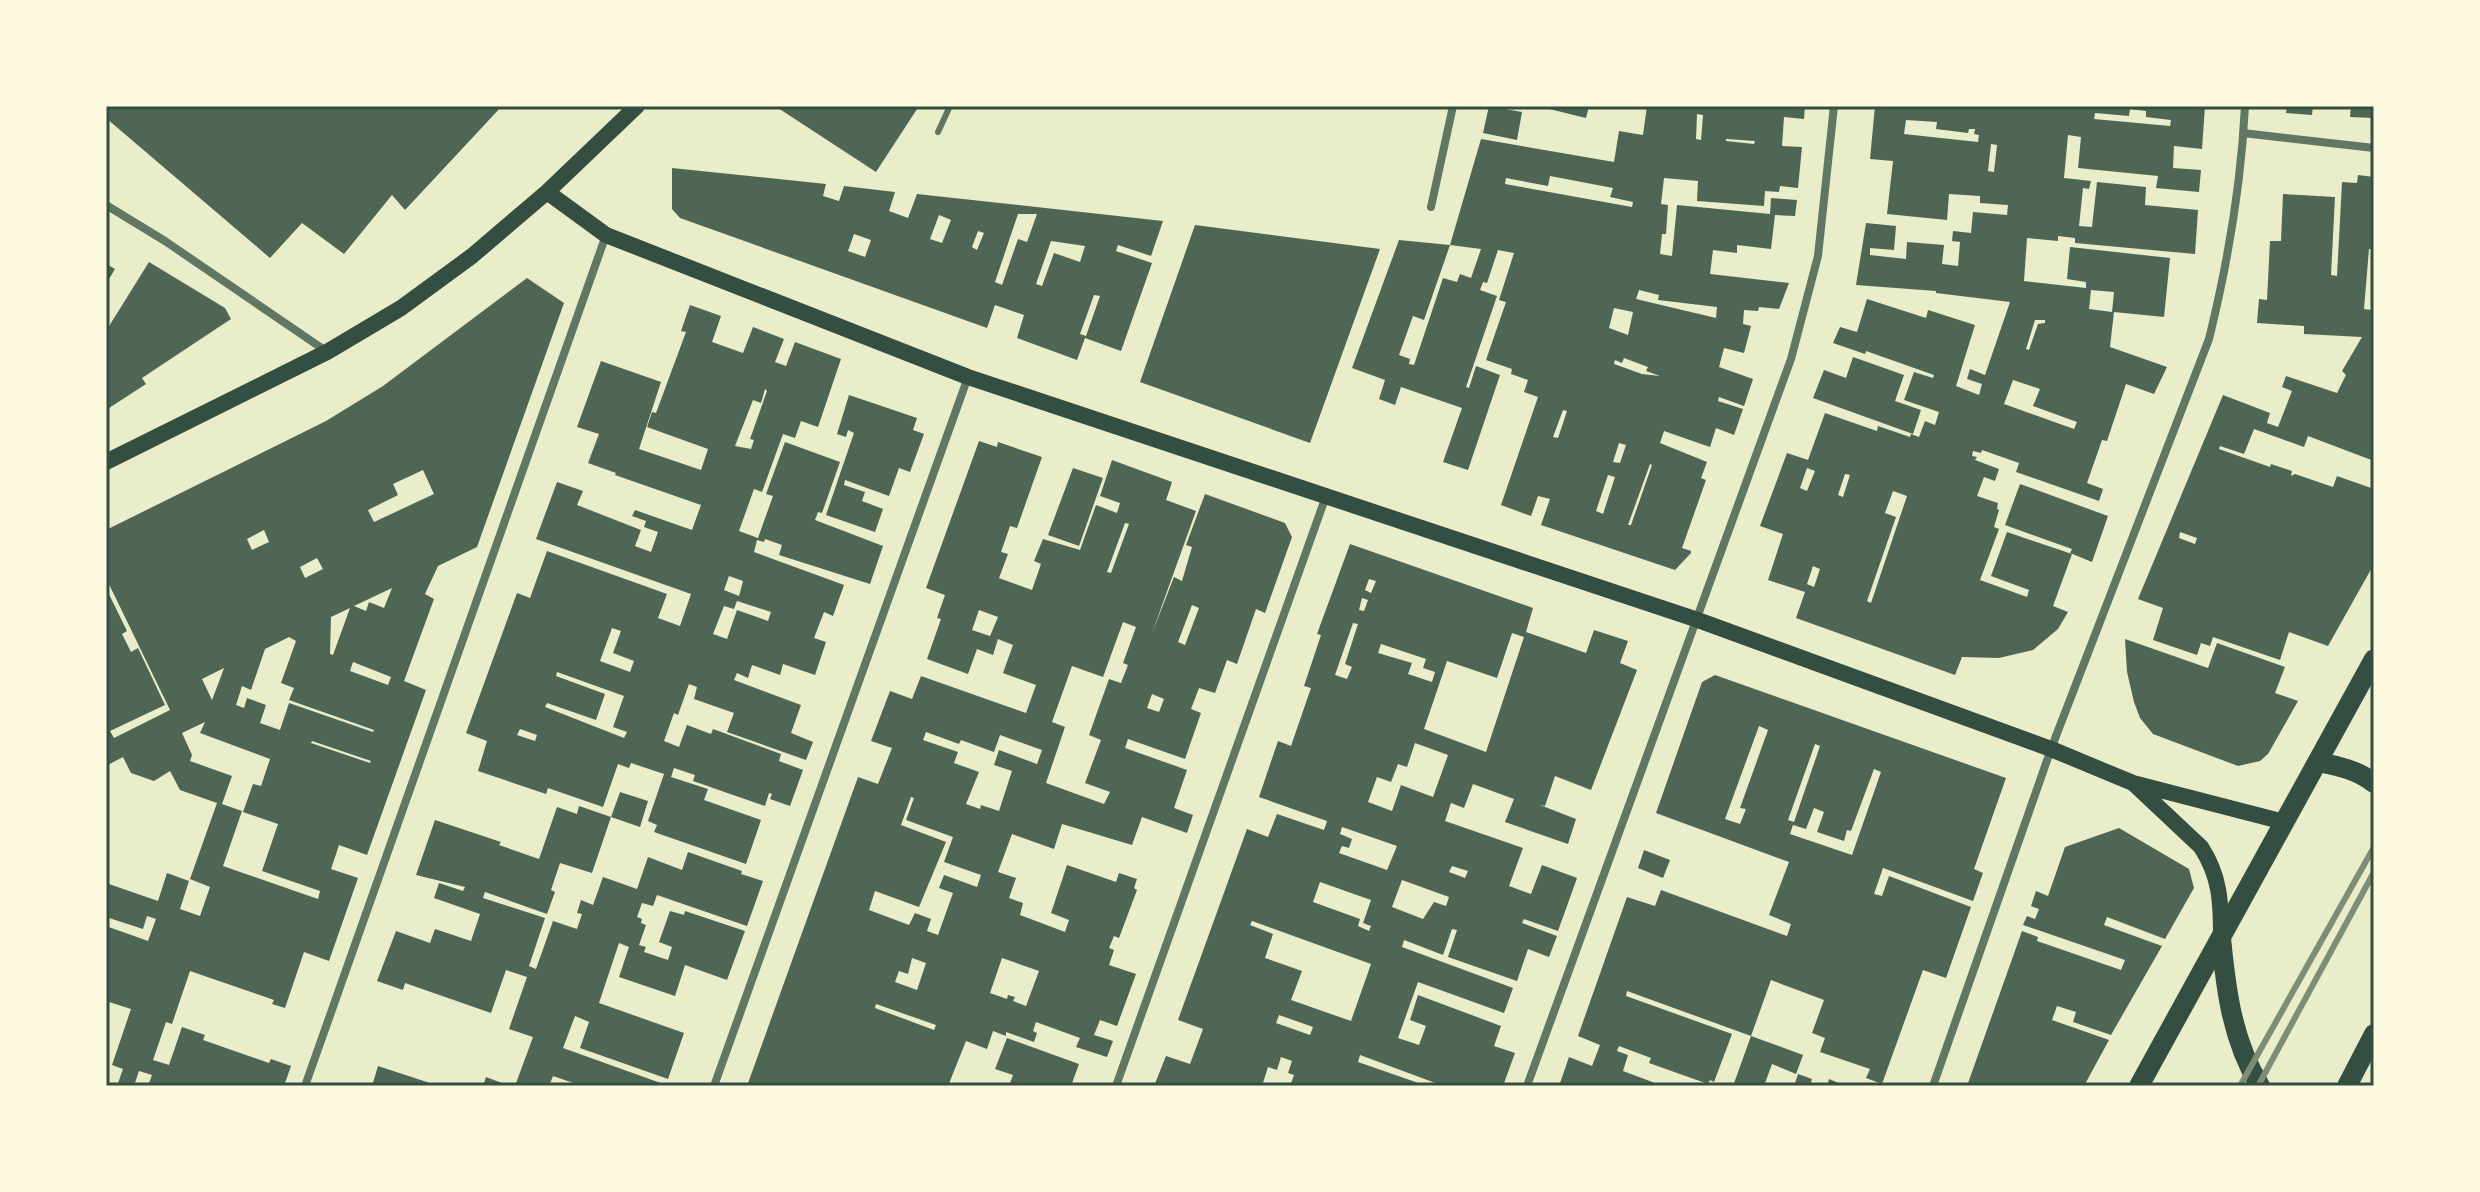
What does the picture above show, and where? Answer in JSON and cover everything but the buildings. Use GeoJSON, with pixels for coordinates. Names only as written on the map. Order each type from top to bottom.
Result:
{"type":"FeatureCollection","features":[{"type":"Feature","properties":{"kind":"main road"},"geometry":{"type":"LineString","coordinates":[[106,462],[327,352],[401,308],[461,265],[547,192],[637,106]]}},
{"type":"Feature","properties":{"kind":"main road"},"geometry":{"type":"LineString","coordinates":[[547,192],[606,235],[968,377],[1695,619],[2051,749],[2133,783],[2284,822]]}},
{"type":"Feature","properties":{"kind":"main road"},"geometry":{"type":"LineString","coordinates":[[2139,1086],[2374,659]]}},
{"type":"Feature","properties":{"kind":"main road"},"geometry":{"type":"LineString","coordinates":[[2318,762],[2349,769],[2374,783]]}},
{"type":"Feature","properties":{"kind":"main road"},"geometry":{"type":"LineString","coordinates":[[2133,783],[2201,847],[2209,859],[2221,893],[2221,938],[2226,986],[2237,1036],[2260,1086]]}},
{"type":"Feature","properties":{"kind":"main road"},"geometry":{"type":"LineString","coordinates":[[2347,1086],[2374,1034]]}},
{"type":"Feature","properties":{"kind":"main road"},"geometry":{"type":"LineString","coordinates":[[2359,1064],[2363,1086]]}},
{"type":"Feature","properties":{"kind":"street"},"geometry":{"type":"LineString","coordinates":[[1431,207],[1453,106]]}},
{"type":"Feature","properties":{"kind":"street"},"geometry":{"type":"LineString","coordinates":[[1527,1086],[1791,359],[1818,256],[1834,106]]}},
{"type":"Feature","properties":{"kind":"street"},"geometry":{"type":"LineString","coordinates":[[1933,1086],[2051,749],[2209,339],[2234,223],[2245,106]]}},
{"type":"Feature","properties":{"kind":"street"},"geometry":{"type":"LineString","coordinates":[[2243,133],[2374,148]]}},
{"type":"Feature","properties":{"kind":"street"},"geometry":{"type":"LineString","coordinates":[[106,205],[165,241],[327,352]]}},
{"type":"Feature","properties":{"kind":"street"},"geometry":{"type":"LineString","coordinates":[[305,1086],[606,235]]}},
{"type":"Feature","properties":{"kind":"street"},"geometry":{"type":"LineString","coordinates":[[714,1086],[968,377]]}},
{"type":"Feature","properties":{"kind":"street"},"geometry":{"type":"LineString","coordinates":[[1116,1086],[1326,495]]}},
{"type":"Feature","properties":{"kind":"lane"},"geometry":{"type":"LineString","coordinates":[[938,132],[950,106]]}},
{"type":"Feature","properties":{"kind":"railway"},"geometry":{"type":"LineString","coordinates":[[2240,1086],[2374,847]]}},
{"type":"Feature","properties":{"kind":"railway"},"geometry":{"type":"LineString","coordinates":[[2258,1086],[2374,872]]}}]}
